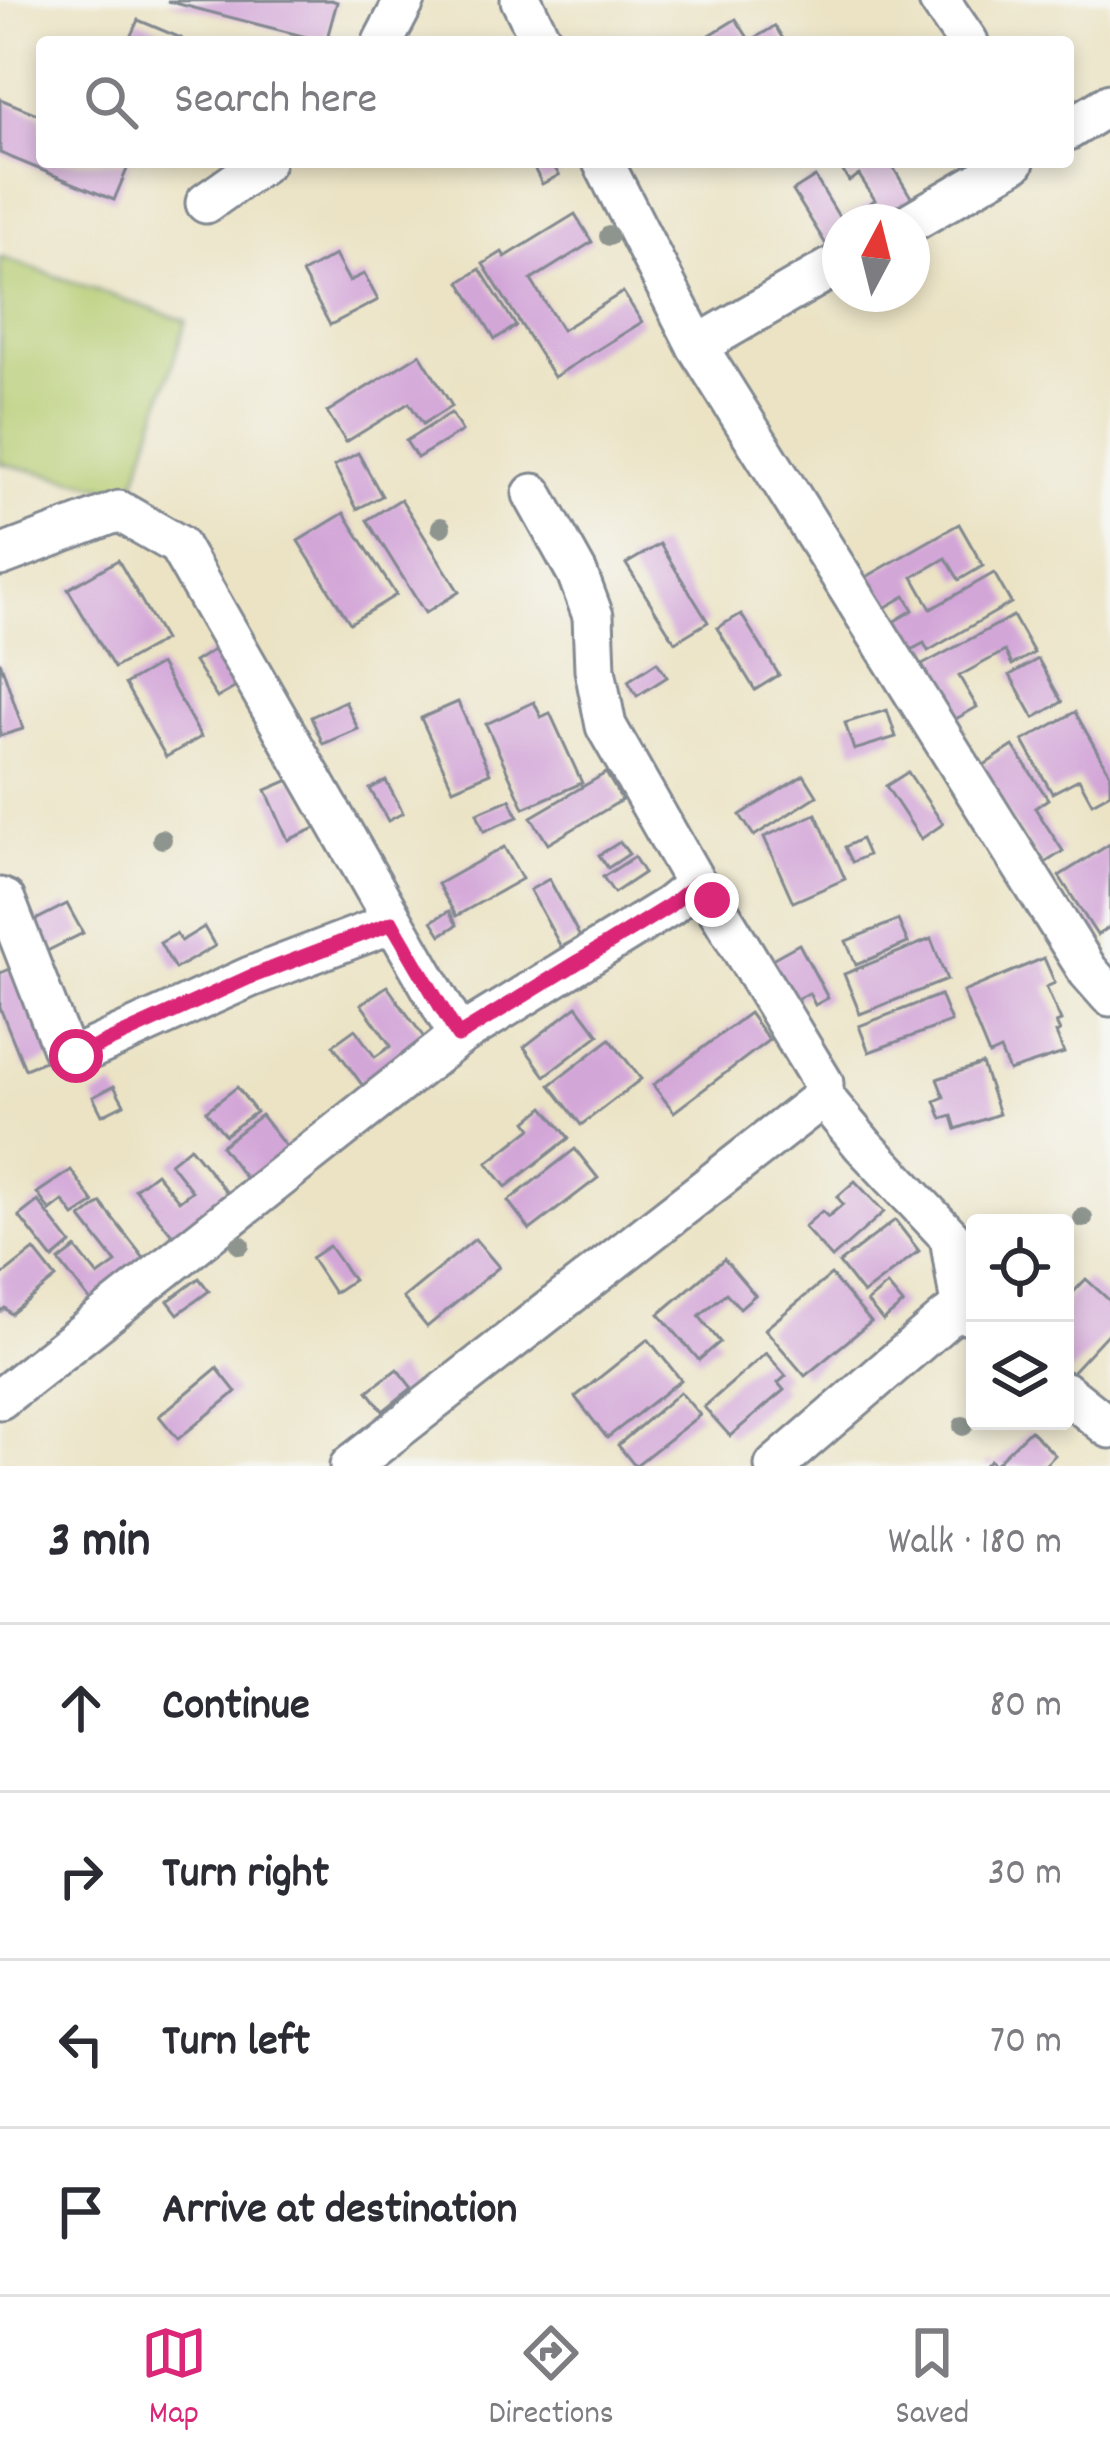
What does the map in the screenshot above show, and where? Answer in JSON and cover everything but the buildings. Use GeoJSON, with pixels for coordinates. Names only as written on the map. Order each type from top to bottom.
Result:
{"type":"FeatureCollection","features":[{"type":"Feature","properties":{"kind":"street"},"geometry":{"type":"LineString","coordinates":[[386,36],[405,0]]}},
{"type":"Feature","properties":{"kind":"street"},"geometry":{"type":"LineString","coordinates":[[521,0],[539,36]]}},
{"type":"Feature","properties":{"kind":"street"},"geometry":{"type":"LineString","coordinates":[[939,0],[964,36]]}},
{"type":"Feature","properties":{"kind":"street"},"geometry":{"type":"LineString","coordinates":[[1074,126],[1110,104]]}},
{"type":"Feature","properties":{"kind":"street"},"geometry":{"type":"LineString","coordinates":[[206,202],[255,168]]}},
{"type":"Feature","properties":{"kind":"street"},"geometry":{"type":"LineString","coordinates":[[606,168],[697,346],[1088,971],[1110,996]]}},
{"type":"Feature","properties":{"kind":"street"},"geometry":{"type":"LineString","coordinates":[[930,211],[1004,168]]}},
{"type":"Feature","properties":{"kind":"street"},"geometry":{"type":"LineString","coordinates":[[697,346],[822,273]]}},
{"type":"Feature","properties":{"kind":"street"},"geometry":{"type":"LineString","coordinates":[[533,494],[577,573],[593,616],[595,670],[606,726],[696,884],[712,900],[823,1083],[824,1096],[950,1237],[966,1302]]}},
{"type":"Feature","properties":{"kind":"street"},"geometry":{"type":"LineString","coordinates":[[0,556],[119,511],[178,545],[458,1036]]}},
{"type":"Feature","properties":{"kind":"street"},"geometry":{"type":"LineString","coordinates":[[0,1399],[458,1036],[669,906],[696,884]]}},
{"type":"Feature","properties":{"kind":"street"},"geometry":{"type":"LineString","coordinates":[[0,898],[5,900],[64,1051],[76,1056],[250,977],[392,923]]}},
{"type":"Feature","properties":{"kind":"street"},"geometry":{"type":"LineString","coordinates":[[350,1466],[824,1096]]}},
{"type":"Feature","properties":{"kind":"street"},"geometry":{"type":"LineString","coordinates":[[775,1466],[947,1317],[966,1314]]}},
{"type":"Feature","properties":{"kind":"street"},"geometry":{"type":"LineString","coordinates":[[1074,1399],[1110,1428]]}},
{"type":"Feature","properties":{"kind":"green space"},"geometry":{"type":"Polygon","coordinates":[[[0,257],[186,321],[132,493],[0,463],[0,257]]]}},
{"type":"Feature","properties":{"kind":"route"},"geometry":{"type":"LineString","coordinates":[[76,1056],[250,977],[392,923],[458,1036],[669,906],[696,884],[712,900]]}}]}
